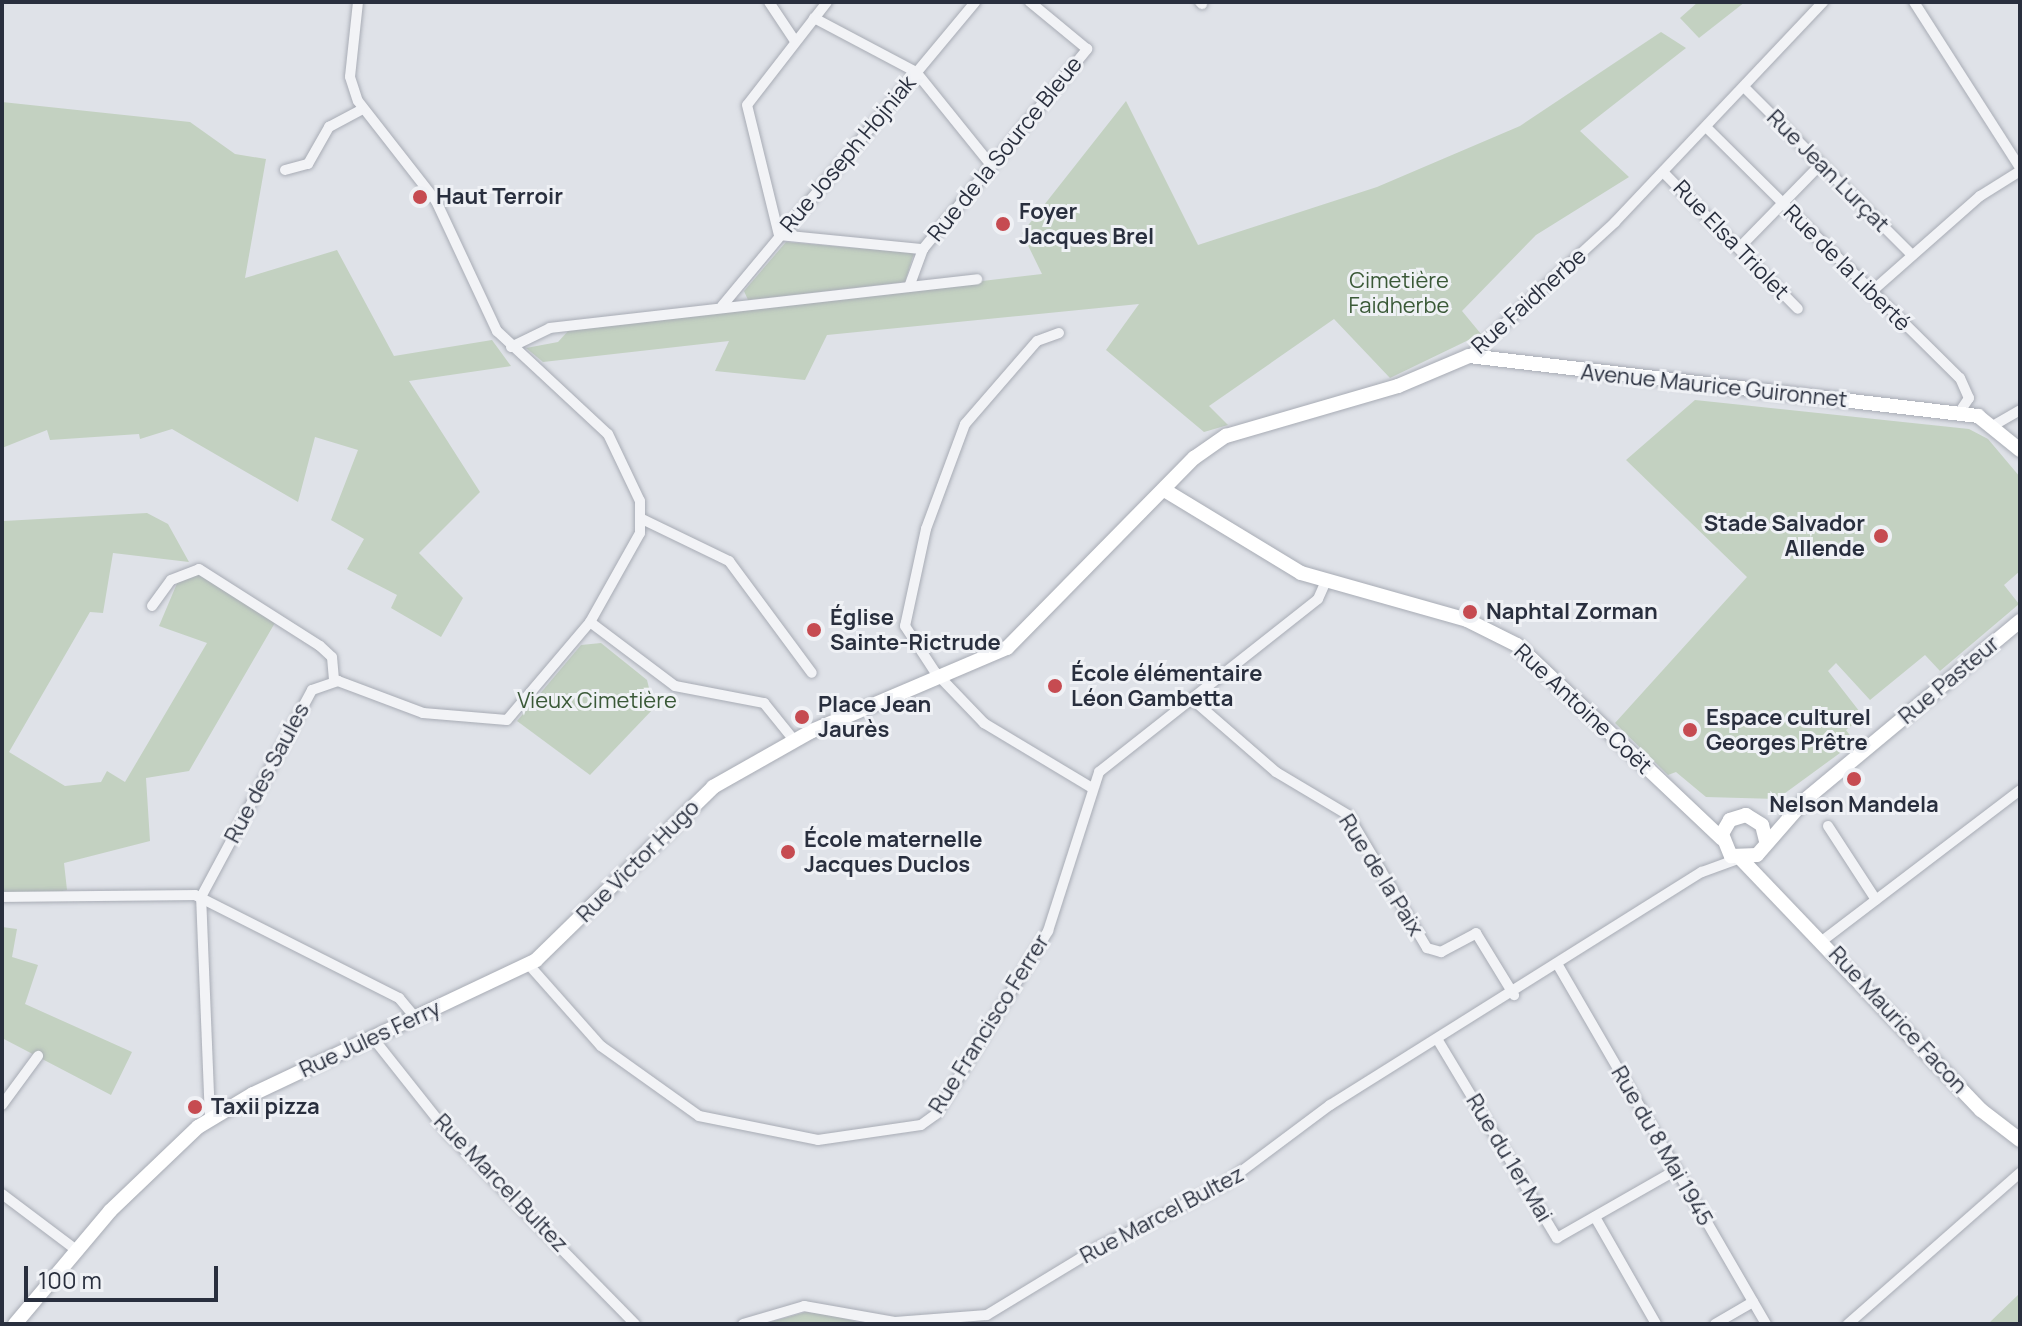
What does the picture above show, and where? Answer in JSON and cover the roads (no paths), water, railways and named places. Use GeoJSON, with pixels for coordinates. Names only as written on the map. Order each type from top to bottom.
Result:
{"type":"FeatureCollection","features":[{"type":"Feature","properties":{"kind":"street"},"geometry":{"type":"LineString","coordinates":[[358,2],[350,77],[363,109],[436,201],[488,314],[511,347],[608,434],[642,519],[729,561],[812,673]]}},
{"type":"Feature","properties":{"kind":"street"},"geometry":{"type":"LineString","coordinates":[[769,2],[795,41]]}},
{"type":"Feature","properties":{"kind":"street"},"geometry":{"type":"LineString","coordinates":[[779,235],[746,110],[827,2]]}},
{"type":"Feature","properties":{"kind":"street","name":"Rue Joseph Hojniak"},"geometry":{"type":"LineString","coordinates":[[722,306],[975,2]]}},
{"type":"Feature","properties":{"kind":"street","name":"Rue de la Source Bleue"},"geometry":{"type":"LineString","coordinates":[[909,287],[923,249],[1087,49],[1030,2]]}},
{"type":"Feature","properties":{"kind":"street","name":"Rue Faidherbe"},"geometry":{"type":"LineString","coordinates":[[940,678],[1015,642],[1166,491],[1226,436],[1398,386],[1469,356],[1663,172],[1823,2]]}},
{"type":"Feature","properties":{"kind":"street"},"geometry":{"type":"LineString","coordinates":[[1870,293],[1912,255],[2020,169],[1914,2]]}},
{"type":"Feature","properties":{"kind":"street"},"geometry":{"type":"LineString","coordinates":[[814,18],[916,72],[991,165]]}},
{"type":"Feature","properties":{"kind":"street","name":"Rue Jean Lurçat"},"geometry":{"type":"LineString","coordinates":[[1744,87],[1912,255]]}},
{"type":"Feature","properties":{"kind":"street"},"geometry":{"type":"LineString","coordinates":[[285,170],[308,164],[329,127],[363,109]]}},
{"type":"Feature","properties":{"kind":"street","name":"Rue de la Liberté"},"geometry":{"type":"LineString","coordinates":[[1706,127],[1870,293],[1963,381],[1969,398],[1959,413]]}},
{"type":"Feature","properties":{"kind":"street"},"geometry":{"type":"LineString","coordinates":[[1739,248],[1821,164]]}},
{"type":"Feature","properties":{"kind":"street","name":"Rue Elsa Triolet"},"geometry":{"type":"LineString","coordinates":[[1663,172],[1798,309]]}},
{"type":"Feature","properties":{"kind":"street","name":"Rue de la Source Bleue"},"geometry":{"type":"LineString","coordinates":[[779,235],[923,249]]}},
{"type":"Feature","properties":{"kind":"street"},"geometry":{"type":"LineString","coordinates":[[511,347],[550,328],[977,279]]}},
{"type":"Feature","properties":{"kind":"street"},"geometry":{"type":"LineString","coordinates":[[1059,333],[1037,341],[965,424],[924,538],[905,631],[940,678],[991,728],[1092,788]]}},
{"type":"Feature","properties":{"kind":"street","name":"Avenue Maurice Guironnet"},"geometry":{"type":"LineString","coordinates":[[1469,356],[1959,413],[1996,424]]}},
{"type":"Feature","properties":{"kind":"street"},"geometry":{"type":"LineString","coordinates":[[2020,410],[1996,424],[2020,450]]}},
{"type":"Feature","properties":{"kind":"street","name":"Rue Antoine Coët"},"geometry":{"type":"LineString","coordinates":[[1166,491],[1293,570],[1467,620],[1517,645],[1722,842]]}},
{"type":"Feature","properties":{"kind":"street"},"geometry":{"type":"LineString","coordinates":[[152,606],[171,580],[199,569],[328,652],[334,680],[423,713],[507,720],[613,591],[642,519]]}},
{"type":"Feature","properties":{"kind":"street","name":"Rue Francisco Ferrer"},"geometry":{"type":"LineString","coordinates":[[529,965],[601,1046],[706,1119],[818,1140],[921,1125],[936,1114],[1048,931],[1092,788],[1123,747],[1192,699],[1318,599],[1326,581]]}},
{"type":"Feature","properties":{"kind":"street","name":"Rue Pasteur"},"geometry":{"type":"LineString","coordinates":[[1765,844],[1805,800],[2020,621]]}},
{"type":"Feature","properties":{"kind":"street"},"geometry":{"type":"LineString","coordinates":[[590,622],[675,686],[759,701],[794,740],[940,678]]}},
{"type":"Feature","properties":{"kind":"street","name":"Rue des Saules"},"geometry":{"type":"LineString","coordinates":[[201,897],[312,690],[334,680]]}},
{"type":"Feature","properties":{"kind":"street","name":"Rue de la Paix"},"geometry":{"type":"LineString","coordinates":[[1192,699],[1276,772],[1348,815],[1427,948],[1441,952],[1476,933],[1514,995]]}},
{"type":"Feature","properties":{"kind":"street","name":"Rue Victor Hugo"},"geometry":{"type":"LineString","coordinates":[[529,965],[699,798],[794,740]]}},
{"type":"Feature","properties":{"kind":"street"},"geometry":{"type":"LineString","coordinates":[[1822,941],[2020,790]]}},
{"type":"Feature","properties":{"kind":"street","name":"Rue Pasteur"},"geometry":{"type":"LineString","coordinates":[[1754,818],[1774,817],[1805,800]]}},
{"type":"Feature","properties":{"kind":"street"},"geometry":{"type":"LineString","coordinates":[[1754,818],[1765,844],[1740,859],[1722,842],[1730,820],[1754,818]]}},
{"type":"Feature","properties":{"kind":"street"},"geometry":{"type":"LineString","coordinates":[[1828,826],[1876,900]]}},
{"type":"Feature","properties":{"kind":"street","name":"Rue Marcel Bultez"},"geometry":{"type":"LineString","coordinates":[[1702,872],[1722,842]]}},
{"type":"Feature","properties":{"kind":"street","name":"Rue Maurice Facon"},"geometry":{"type":"LineString","coordinates":[[1765,844],[1778,897]]}},
{"type":"Feature","properties":{"kind":"street","name":"Rue Marcel Bultez"},"geometry":{"type":"LineString","coordinates":[[743,1324],[804,1306],[895,1322],[983,1317],[1248,1169],[1313,1116],[1559,967],[1702,872],[1740,859]]}},
{"type":"Feature","properties":{"kind":"street","name":"Rue Maurice Facon"},"geometry":{"type":"LineString","coordinates":[[1740,859],[1981,1110],[2020,1140]]}},
{"type":"Feature","properties":{"kind":"street"},"geometry":{"type":"LineString","coordinates":[[2,897],[201,897],[399,998],[416,1018]]}},
{"type":"Feature","properties":{"kind":"street"},"geometry":{"type":"LineString","coordinates":[[201,897],[210,1119]]}},
{"type":"Feature","properties":{"kind":"street","name":"Rue Jules Ferry"},"geometry":{"type":"LineString","coordinates":[[15,1324],[75,1249],[210,1119],[529,965]]}},
{"type":"Feature","properties":{"kind":"street","name":"Rue du 8 Mai 1945"},"geometry":{"type":"LineString","coordinates":[[1559,967],[1766,1324]]}},
{"type":"Feature","properties":{"kind":"street","name":"Rue Marcel Bultez"},"geometry":{"type":"LineString","coordinates":[[373,1038],[450,1135],[635,1324]]}},
{"type":"Feature","properties":{"kind":"street","name":"Rue du 1er Mai"},"geometry":{"type":"LineString","coordinates":[[1439,1042],[1557,1238],[1676,1170]]}},
{"type":"Feature","properties":{"kind":"street"},"geometry":{"type":"LineString","coordinates":[[2,1105],[38,1056]]}},
{"type":"Feature","properties":{"kind":"street"},"geometry":{"type":"LineString","coordinates":[[1848,1324],[2020,1173]]}},
{"type":"Feature","properties":{"kind":"street"},"geometry":{"type":"LineString","coordinates":[[2,1194],[75,1249]]}},
{"type":"Feature","properties":{"kind":"street"},"geometry":{"type":"LineString","coordinates":[[1595,1217],[1656,1324]]}},
{"type":"Feature","properties":{"kind":"street"},"geometry":{"type":"LineString","coordinates":[[1715,1324],[1753,1302]]}},
{"type":"Feature","properties":{"kind":"place","name":"Haut Terroir"},"geometry":{"type":"Point","coordinates":[420,197]}},
{"type":"Feature","properties":{"kind":"place","name":"Foyer Jacques Brel"},"geometry":{"type":"Point","coordinates":[1003,224]}},
{"type":"Feature","properties":{"kind":"place","name":"Stade Salvador Allende"},"geometry":{"type":"Point","coordinates":[1881,536]}},
{"type":"Feature","properties":{"kind":"place","name":"Naphtal Zorman"},"geometry":{"type":"Point","coordinates":[1470,612]}},
{"type":"Feature","properties":{"kind":"place","name":"Église Sainte-Rictrude"},"geometry":{"type":"Point","coordinates":[814,630]}},
{"type":"Feature","properties":{"kind":"place","name":"École élémentaire Léon Gambetta"},"geometry":{"type":"Point","coordinates":[1055,686]}},
{"type":"Feature","properties":{"kind":"place","name":"Place Jean Jaurès"},"geometry":{"type":"Point","coordinates":[802,717]}},
{"type":"Feature","properties":{"kind":"place","name":"Espace culturel Georges Prêtre"},"geometry":{"type":"Point","coordinates":[1690,730]}},
{"type":"Feature","properties":{"kind":"place","name":"Nelson Mandela"},"geometry":{"type":"Point","coordinates":[1854,779]}},
{"type":"Feature","properties":{"kind":"place","name":"École maternelle Jacques Duclos"},"geometry":{"type":"Point","coordinates":[788,852]}},
{"type":"Feature","properties":{"kind":"place","name":"Taxii pizza"},"geometry":{"type":"Point","coordinates":[195,1107]}},
{"type":"Feature","properties":{"kind":"park label","name":"Cimetière Faidherbe"},"geometry":{"type":"Point","coordinates":[1399,292]}},
{"type":"Feature","properties":{"kind":"park label","name":"Vieux Cimetière"},"geometry":{"type":"Point","coordinates":[597,701]}}]}
